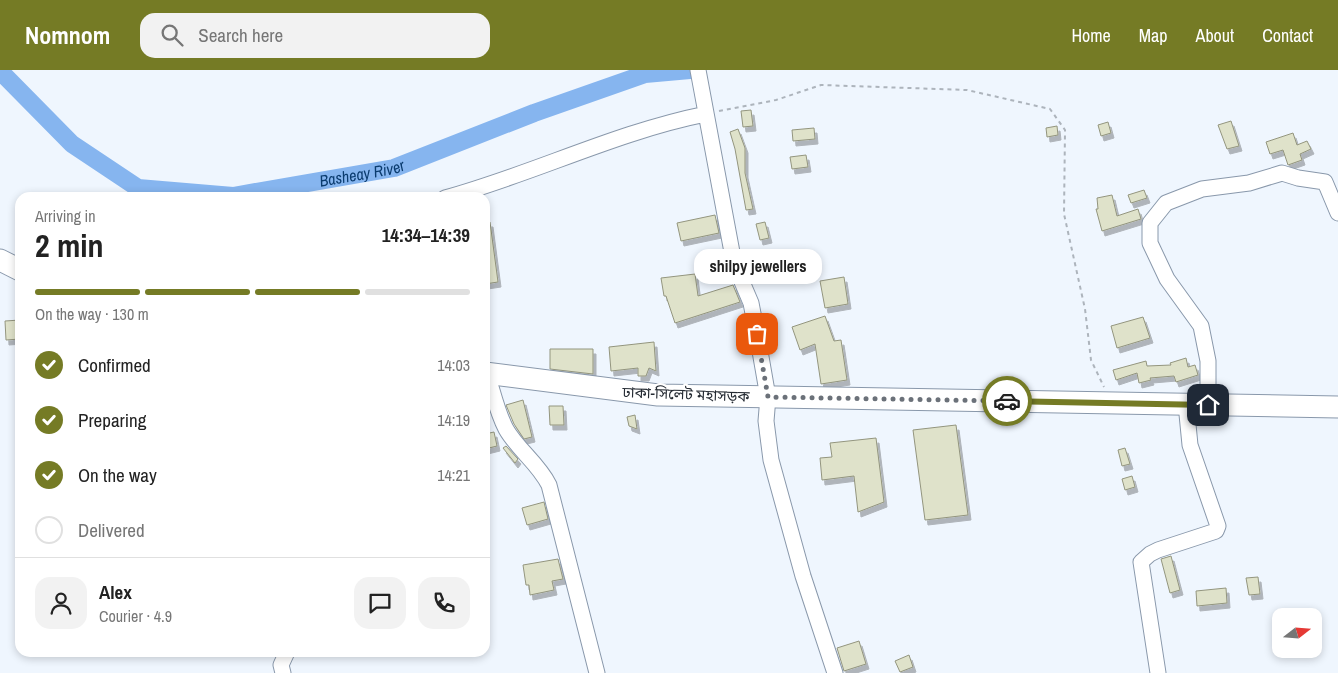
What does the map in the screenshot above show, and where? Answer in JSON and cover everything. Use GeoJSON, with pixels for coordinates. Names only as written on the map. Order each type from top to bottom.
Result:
{"type":"FeatureCollection","features":[{"type":"Feature","properties":{"kind":"highway"},"geometry":{"type":"LineString","coordinates":[[0,260],[15,268]]}},
{"type":"Feature","properties":{"kind":"highway","name":"ঢাকা-সিলেট মহাসড়ক"},"geometry":{"type":"LineString","coordinates":[[490,375],[631,394],[1338,407]]}},
{"type":"Feature","properties":{"kind":"street"},"geometry":{"type":"LineString","coordinates":[[698,70],[734,263],[751,303],[768,397],[766,421],[771,460],[800,569],[835,673]]}},
{"type":"Feature","properties":{"kind":"street"},"geometry":{"type":"LineString","coordinates":[[466,192],[705,109]]}},
{"type":"Feature","properties":{"kind":"street"},"geometry":{"type":"LineString","coordinates":[[1208,405],[1208,361],[1201,326],[1167,279],[1150,244],[1150,223],[1166,203],[1202,189],[1248,183],[1282,172],[1298,178],[1325,182],[1338,212]]}},
{"type":"Feature","properties":{"kind":"street"},"geometry":{"type":"LineString","coordinates":[[490,386],[506,430],[543,472],[549,485],[597,673]]}},
{"type":"Feature","properties":{"kind":"street"},"geometry":{"type":"LineString","coordinates":[[1158,673],[1141,562],[1150,554],[1216,531],[1218,526],[1190,445],[1186,404]]}},
{"type":"Feature","properties":{"kind":"path"},"geometry":{"type":"LineString","coordinates":[[705,109],[776,100],[821,85],[967,90],[1050,109],[1065,130],[1064,214],[1085,309],[1091,360],[1111,403]]}},
{"type":"Feature","properties":{"kind":"building"},"geometry":{"type":"Polygon","coordinates":[[[751,110],[753,126],[743,127],[741,111],[751,110]]]}},
{"type":"Feature","properties":{"kind":"building"},"geometry":{"type":"Polygon","coordinates":[[[1231,121],[1239,146],[1227,149],[1218,125],[1231,121]]]}},
{"type":"Feature","properties":{"kind":"building"},"geometry":{"type":"Polygon","coordinates":[[[1108,122],[1111,133],[1101,136],[1098,125],[1108,122]]]}},
{"type":"Feature","properties":{"kind":"building"},"geometry":{"type":"Polygon","coordinates":[[[1057,126],[1058,135],[1047,137],[1046,128],[1057,126]]]}},
{"type":"Feature","properties":{"kind":"building"},"geometry":{"type":"Polygon","coordinates":[[[814,128],[815,139],[793,141],[792,130],[814,128]]]}},
{"type":"Feature","properties":{"kind":"building"},"geometry":{"type":"Polygon","coordinates":[[[738,129],[745,148],[745,173],[753,209],[746,210],[730,132],[738,129]]]}},
{"type":"Feature","properties":{"kind":"building"},"geometry":{"type":"Polygon","coordinates":[[[1293,133],[1297,145],[1307,141],[1311,149],[1300,154],[1302,160],[1288,165],[1283,150],[1270,154],[1266,142],[1293,133]]]}},
{"type":"Feature","properties":{"kind":"building"},"geometry":{"type":"Polygon","coordinates":[[[806,155],[808,167],[792,169],[790,157],[806,155]]]}},
{"type":"Feature","properties":{"kind":"building"},"geometry":{"type":"Polygon","coordinates":[[[1144,190],[1147,198],[1131,203],[1128,195],[1144,190]]]}},
{"type":"Feature","properties":{"kind":"building"},"geometry":{"type":"Polygon","coordinates":[[[1112,195],[1117,216],[1138,209],[1141,219],[1102,231],[1096,209],[1098,209],[1097,198],[1112,195]]]}},
{"type":"Feature","properties":{"kind":"building"},"geometry":{"type":"Polygon","coordinates":[[[715,215],[719,233],[681,241],[677,223],[715,215]]]}},
{"type":"Feature","properties":{"kind":"building"},"geometry":{"type":"Polygon","coordinates":[[[490,222],[498,282],[490,283],[490,222]]]}},
{"type":"Feature","properties":{"kind":"building"},"geometry":{"type":"Polygon","coordinates":[[[765,222],[769,238],[760,240],[756,224],[765,222]]]}},
{"type":"Feature","properties":{"kind":"building"},"geometry":{"type":"Polygon","coordinates":[[[695,274],[698,296],[733,285],[740,302],[675,323],[666,296],[664,296],[661,278],[695,274]]]}},
{"type":"Feature","properties":{"kind":"building"},"geometry":{"type":"Polygon","coordinates":[[[844,277],[848,304],[825,308],[820,281],[844,277]]]}},
{"type":"Feature","properties":{"kind":"building"},"geometry":{"type":"Polygon","coordinates":[[[825,316],[834,341],[841,340],[847,380],[821,384],[815,344],[800,350],[792,327],[825,316]]]}},
{"type":"Feature","properties":{"kind":"building"},"geometry":{"type":"Polygon","coordinates":[[[1143,317],[1150,338],[1117,348],[1111,326],[1143,317]]]}},
{"type":"Feature","properties":{"kind":"building"},"geometry":{"type":"Polygon","coordinates":[[[15,320],[15,339],[6,340],[5,321],[15,320]]]}},
{"type":"Feature","properties":{"kind":"building"},"geometry":{"type":"Polygon","coordinates":[[[654,342],[656,371],[649,368],[646,376],[638,376],[638,368],[611,371],[609,347],[654,342]]]}},
{"type":"Feature","properties":{"kind":"building"},"geometry":{"type":"Polygon","coordinates":[[[550,349],[593,349],[593,374],[550,369],[550,349]]]}},
{"type":"Feature","properties":{"kind":"building"},"geometry":{"type":"Polygon","coordinates":[[[1186,358],[1188,367],[1195,365],[1198,375],[1176,382],[1174,376],[1150,378],[1151,380],[1139,383],[1137,373],[1116,380],[1113,370],[1146,361],[1147,366],[1171,365],[1170,363],[1186,358]]]}},
{"type":"Feature","properties":{"kind":"building"},"geometry":{"type":"Polygon","coordinates":[[[523,400],[532,437],[524,439],[514,424],[506,405],[523,400]]]}},
{"type":"Feature","properties":{"kind":"building"},"geometry":{"type":"Polygon","coordinates":[[[549,406],[563,406],[564,425],[550,425],[549,406]]]}},
{"type":"Feature","properties":{"kind":"building"},"geometry":{"type":"Polygon","coordinates":[[[635,415],[637,429],[629,426],[627,417],[635,415]]]}},
{"type":"Feature","properties":{"kind":"building"},"geometry":{"type":"Polygon","coordinates":[[[956,425],[968,515],[925,520],[913,430],[956,425]]]}},
{"type":"Feature","properties":{"kind":"building"},"geometry":{"type":"Polygon","coordinates":[[[494,432],[497,446],[490,448],[490,433],[494,432]]]}},
{"type":"Feature","properties":{"kind":"building"},"geometry":{"type":"Polygon","coordinates":[[[876,438],[884,502],[858,512],[854,476],[822,480],[820,458],[832,457],[830,443],[876,438]]]}},
{"type":"Feature","properties":{"kind":"building"},"geometry":{"type":"Polygon","coordinates":[[[506,446],[518,459],[515,463],[503,448],[506,446]]]}},
{"type":"Feature","properties":{"kind":"building"},"geometry":{"type":"Polygon","coordinates":[[[1125,448],[1130,464],[1122,466],[1118,450],[1125,448]]]}},
{"type":"Feature","properties":{"kind":"building"},"geometry":{"type":"Polygon","coordinates":[[[1132,476],[1135,487],[1125,490],[1122,479],[1132,476]]]}},
{"type":"Feature","properties":{"kind":"building"},"geometry":{"type":"Polygon","coordinates":[[[544,502],[548,519],[527,525],[522,508],[544,502]]]}},
{"type":"Feature","properties":{"kind":"building"},"geometry":{"type":"Polygon","coordinates":[[[1171,556],[1180,590],[1170,593],[1161,559],[1171,556]]]}},
{"type":"Feature","properties":{"kind":"building"},"geometry":{"type":"Polygon","coordinates":[[[558,559],[563,579],[552,581],[554,590],[530,595],[529,585],[526,585],[523,565],[558,559]]]}},
{"type":"Feature","properties":{"kind":"building"},"geometry":{"type":"Polygon","coordinates":[[[1258,577],[1260,594],[1249,595],[1246,578],[1258,577]]]}},
{"type":"Feature","properties":{"kind":"building"},"geometry":{"type":"Polygon","coordinates":[[[1226,588],[1227,603],[1197,606],[1196,591],[1226,588]]]}},
{"type":"Feature","properties":{"kind":"building"},"geometry":{"type":"Polygon","coordinates":[[[859,641],[866,664],[844,671],[837,648],[859,641]]]}},
{"type":"Feature","properties":{"kind":"building"},"geometry":{"type":"Polygon","coordinates":[[[909,655],[913,667],[900,672],[895,661],[909,655]]]}},
{"type":"Feature","properties":{"kind":"waterway","name":"Basheay River"},"geometry":{"type":"LineString","coordinates":[[256,192],[394,168],[534,113],[645,74],[690,70]]}},
{"type":"Feature","properties":{"kind":"waterway","name":"Basheay River"},"geometry":{"type":"LineString","coordinates":[[0,71],[72,144],[138,188],[186,192]]}},
{"type":"Feature","properties":{"kind":"way so far"},"geometry":{"type":"LineString","coordinates":[[757,334],[768,397],[1007,401]]}},
{"type":"Feature","properties":{"kind":"place","name":"shilpy jewellers"},"geometry":{"type":"Point","coordinates":[757,334]}},
{"type":"Feature","properties":{"kind":"route"},"geometry":{"type":"LineString","coordinates":[[1007,401],[1208,405]]}}]}
